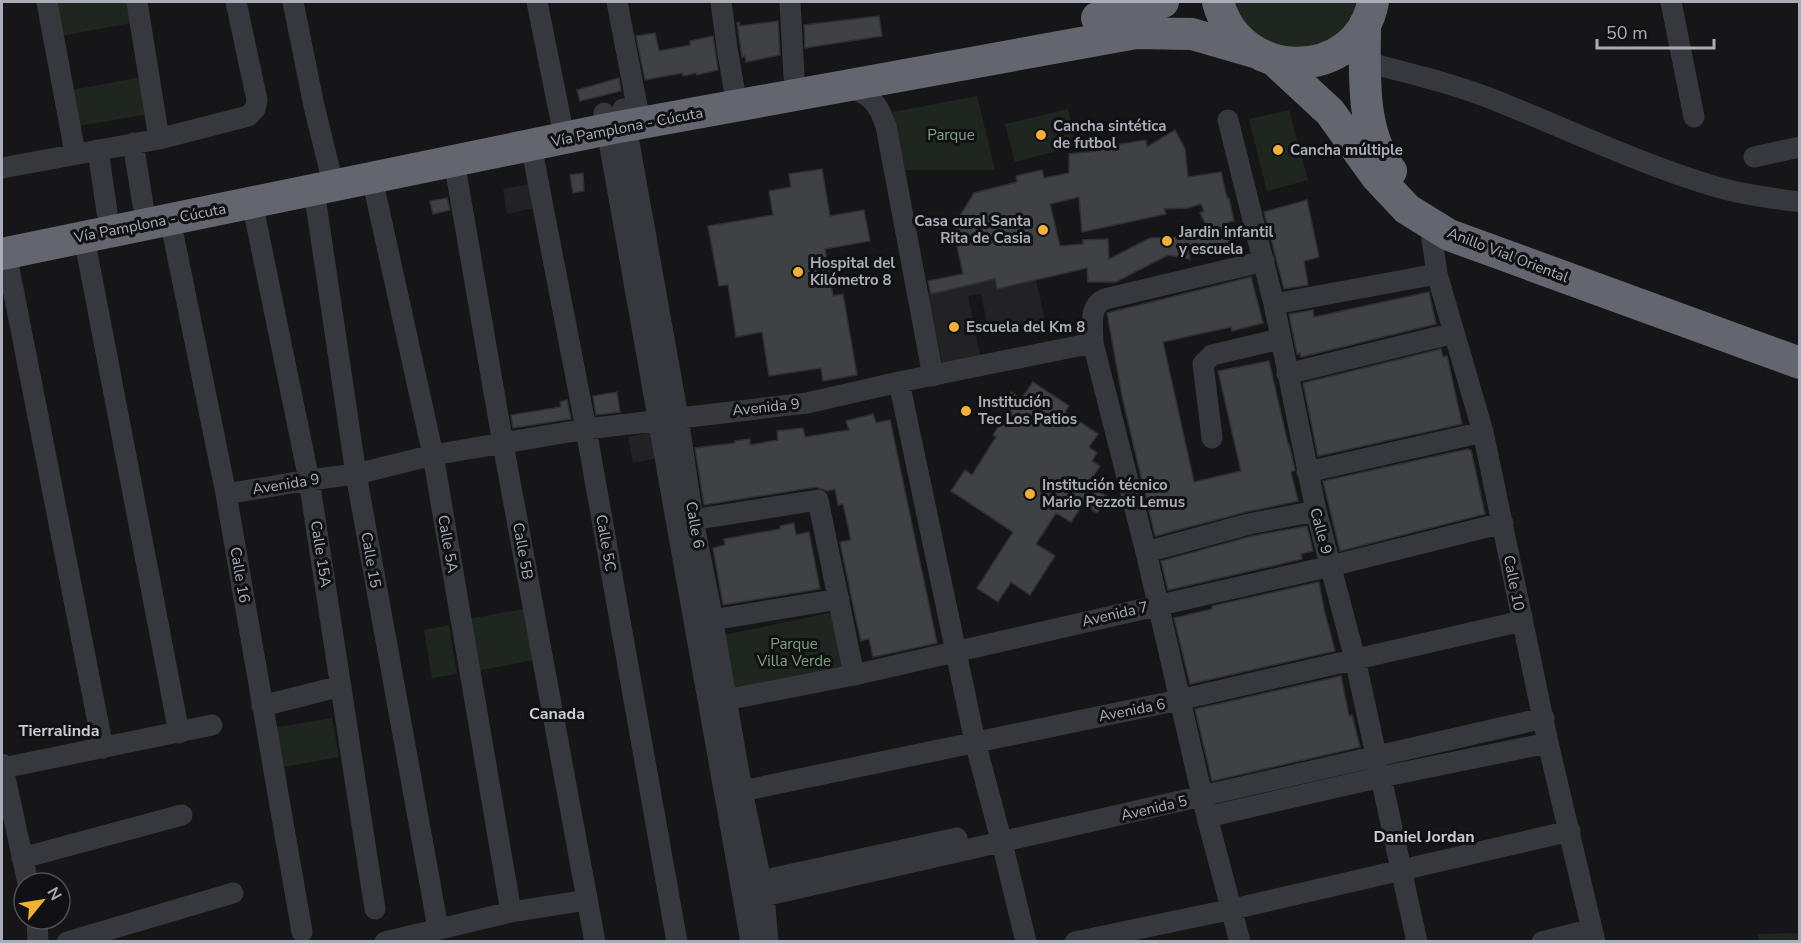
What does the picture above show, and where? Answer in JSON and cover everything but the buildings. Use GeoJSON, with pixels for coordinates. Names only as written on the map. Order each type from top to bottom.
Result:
{"type":"FeatureCollection","features":[{"type":"Feature","properties":{"kind":"highway","name":"Vía Pamplona - Cúcuta"},"geometry":{"type":"LineString","coordinates":[[3,248],[106,213],[142,205],[322,180],[372,178],[531,145],[620,117],[734,88],[1140,10],[1163,2]]}},
{"type":"Feature","properties":{"kind":"highway","name":"Anillo Vial Oriental"},"geometry":{"type":"LineString","coordinates":[[1218,2],[1229,27],[1240,41],[1264,56],[1330,112],[1391,194],[1430,225],[1449,235],[1800,363]]}},
{"type":"Feature","properties":{"kind":"highway","name":"Anillo Vial Oriental"},"geometry":{"type":"LineString","coordinates":[[1369,13],[1365,62],[1367,103],[1377,146],[1384,163],[1395,177],[1426,205],[1619,280],[1800,345]]}},
{"type":"Feature","properties":{"kind":"highway"},"geometry":{"type":"LineString","coordinates":[[1264,56],[1301,63],[1326,58],[1354,38],[1369,13]]}},
{"type":"Feature","properties":{"kind":"highway","name":"Vía Pamplona - Cúcuta"},"geometry":{"type":"LineString","coordinates":[[3,248],[84,237],[252,202],[322,180],[561,122],[620,117],[845,86],[1136,33],[1192,34],[1264,56]]}},
{"type":"Feature","properties":{"kind":"street"},"geometry":{"type":"LineString","coordinates":[[47,2],[75,153]]}},
{"type":"Feature","properties":{"kind":"street"},"geometry":{"type":"LineString","coordinates":[[137,2],[159,139]]}},
{"type":"Feature","properties":{"kind":"street"},"geometry":{"type":"LineString","coordinates":[[2,168],[159,139],[248,116],[255,109],[257,100],[236,2]]}},
{"type":"Feature","properties":{"kind":"street","name":"Calle 15"},"geometry":{"type":"LineString","coordinates":[[293,2],[314,106],[356,474],[438,928]]}},
{"type":"Feature","properties":{"kind":"street"},"geometry":{"type":"LineString","coordinates":[[537,2],[561,122]]}},
{"type":"Feature","properties":{"kind":"street","name":"Calle 6"},"geometry":{"type":"LineString","coordinates":[[617,2],[620,117],[686,521],[725,700],[762,888],[768,942]]}},
{"type":"Feature","properties":{"kind":"street"},"geometry":{"type":"LineString","coordinates":[[721,2],[734,88]]}},
{"type":"Feature","properties":{"kind":"street"},"geometry":{"type":"LineString","coordinates":[[790,2],[794,76]]}},
{"type":"Feature","properties":{"kind":"street"},"geometry":{"type":"LineString","coordinates":[[1671,2],[1694,117]]}},
{"type":"Feature","properties":{"kind":"street"},"geometry":{"type":"LineString","coordinates":[[1365,62],[1444,82],[1482,95],[1590,141],[1711,185],[1800,202]]}},
{"type":"Feature","properties":{"kind":"street"},"geometry":{"type":"LineString","coordinates":[[905,75],[888,98],[885,112],[886,126],[933,376]]}},
{"type":"Feature","properties":{"kind":"street"},"geometry":{"type":"LineString","coordinates":[[845,86],[859,90],[872,99],[881,111],[886,126]]}},
{"type":"Feature","properties":{"kind":"street","name":"Calle 9"},"geometry":{"type":"LineString","coordinates":[[1228,120],[1274,304],[1307,472],[1355,659],[1417,942]]}},
{"type":"Feature","properties":{"kind":"street"},"geometry":{"type":"LineString","coordinates":[[134,143],[142,205]]}},
{"type":"Feature","properties":{"kind":"street","name":"Calle 5C"},"geometry":{"type":"LineString","coordinates":[[531,145],[586,429],[677,942]]}},
{"type":"Feature","properties":{"kind":"street"},"geometry":{"type":"LineString","coordinates":[[1754,157],[1800,147]]}},
{"type":"Feature","properties":{"kind":"street"},"geometry":{"type":"LineString","coordinates":[[98,150],[106,213]]}},
{"type":"Feature","properties":{"kind":"street","name":"Calle 5B"},"geometry":{"type":"LineString","coordinates":[[454,161],[503,444],[595,942]]}},
{"type":"Feature","properties":{"kind":"street","name":"Calle 5A"},"geometry":{"type":"LineString","coordinates":[[372,178],[433,455],[512,912]]}},
{"type":"Feature","properties":{"kind":"street","name":"Calle 15A"},"geometry":{"type":"LineString","coordinates":[[252,202],[309,480],[375,909]]}},
{"type":"Feature","properties":{"kind":"street","name":"Calle 16"},"geometry":{"type":"LineString","coordinates":[[170,219],[226,494],[302,932]]}},
{"type":"Feature","properties":{"kind":"street","name":"Calle 10"},"geometry":{"type":"LineString","coordinates":[[1430,225],[1437,274],[1483,432],[1548,743],[1594,935]]}},
{"type":"Feature","properties":{"kind":"street"},"geometry":{"type":"LineString","coordinates":[[84,237],[179,733]]}},
{"type":"Feature","properties":{"kind":"street"},"geometry":{"type":"LineString","coordinates":[[3,248],[103,748]]}},
{"type":"Feature","properties":{"kind":"street"},"geometry":{"type":"LineString","coordinates":[[1240,942],[1093,343],[1093,310],[1097,302],[1264,261]]}},
{"type":"Feature","properties":{"kind":"street"},"geometry":{"type":"LineString","coordinates":[[1274,304],[1437,274]]}},
{"type":"Feature","properties":{"kind":"street"},"geometry":{"type":"LineString","coordinates":[[1287,374],[1454,333]]}},
{"type":"Feature","properties":{"kind":"street"},"geometry":{"type":"LineString","coordinates":[[1212,438],[1203,364],[1212,355],[1280,339]]}},
{"type":"Feature","properties":{"kind":"street","name":"Avenida 9"},"geometry":{"type":"LineString","coordinates":[[226,494],[356,474],[433,455],[586,429],[807,403],[1093,343]]}},
{"type":"Feature","properties":{"kind":"street"},"geometry":{"type":"LineString","coordinates":[[899,382],[975,742],[1026,942]]}},
{"type":"Feature","properties":{"kind":"street"},"geometry":{"type":"LineString","coordinates":[[1307,472],[1483,432]]}},
{"type":"Feature","properties":{"kind":"street"},"geometry":{"type":"LineString","coordinates":[[686,521],[818,500],[854,675]]}},
{"type":"Feature","properties":{"kind":"street"},"geometry":{"type":"LineString","coordinates":[[1146,552],[1249,524],[1316,511]]}},
{"type":"Feature","properties":{"kind":"street","name":"Avenida 7"},"geometry":{"type":"LineString","coordinates":[[725,700],[854,675],[1331,566],[1503,523]]}},
{"type":"Feature","properties":{"kind":"street"},"geometry":{"type":"LineString","coordinates":[[705,611],[839,599]]}},
{"type":"Feature","properties":{"kind":"street","name":"Calle 6"},"geometry":{"type":"LineString","coordinates":[[705,611],[751,942]]}},
{"type":"Feature","properties":{"kind":"street","name":"Avenida 6"},"geometry":{"type":"LineString","coordinates":[[742,791],[1179,700],[1522,621]]}},
{"type":"Feature","properties":{"kind":"street"},"geometry":{"type":"LineString","coordinates":[[262,706],[341,686]]}},
{"type":"Feature","properties":{"kind":"street","name":"Avenida 5"},"geometry":{"type":"LineString","coordinates":[[1205,806],[1375,755],[1544,718]]}},
{"type":"Feature","properties":{"kind":"street"},"geometry":{"type":"LineString","coordinates":[[25,871],[2,766],[212,725]]}},
{"type":"Feature","properties":{"kind":"street","name":"Avenida 5"},"geometry":{"type":"LineString","coordinates":[[762,888],[1000,836],[1381,777],[1548,743]]}},
{"type":"Feature","properties":{"kind":"street"},"geometry":{"type":"LineString","coordinates":[[22,858],[182,815]]}},
{"type":"Feature","properties":{"kind":"street"},"geometry":{"type":"LineString","coordinates":[[1075,942],[1233,909],[1570,831]]}},
{"type":"Feature","properties":{"kind":"street"},"geometry":{"type":"LineString","coordinates":[[68,942],[233,893]]}},
{"type":"Feature","properties":{"kind":"street"},"geometry":{"type":"LineString","coordinates":[[385,942],[512,912],[587,900]]}},
{"type":"Feature","properties":{"kind":"street"},"geometry":{"type":"LineString","coordinates":[[1542,942],[1594,935]]}},
{"type":"Feature","properties":{"kind":"shaded area"},"geometry":{"type":"Polygon","coordinates":[[[530,184],[534,208],[507,214],[503,189],[530,184]]]}},
{"type":"Feature","properties":{"kind":"shaded area","name":"Escuela del Km 8"},"geometry":{"type":"Polygon","coordinates":[[[994,278],[996,289],[1036,280],[1045,321],[989,333],[981,294],[968,296],[981,360],[943,368],[927,293],[994,278]]]}},
{"type":"Feature","properties":{"kind":"shaded area"},"geometry":{"type":"Polygon","coordinates":[[[654,431],[658,458],[633,463],[628,437],[654,431]]]}},
{"type":"Feature","properties":{"kind":"green space"},"geometry":{"type":"Polygon","coordinates":[[[55,2],[127,2],[131,23],[61,36],[55,2]]]}},
{"type":"Feature","properties":{"kind":"green space"},"geometry":{"type":"Polygon","coordinates":[[[1232,2],[1360,2],[1355,17],[1340,35],[1322,47],[1277,49],[1242,23],[1232,2]]]}},
{"type":"Feature","properties":{"kind":"green space"},"geometry":{"type":"Polygon","coordinates":[[[142,77],[149,114],[79,126],[72,90],[142,77]]]}},
{"type":"Feature","properties":{"kind":"green space","name":"Parque"},"geometry":{"type":"Polygon","coordinates":[[[977,96],[995,170],[904,170],[893,112],[977,96]]]}},
{"type":"Feature","properties":{"kind":"green space","name":"Cancha sintética de futbol"},"geometry":{"type":"Polygon","coordinates":[[[1068,109],[1076,146],[1015,162],[1005,124],[1068,109]]]}},
{"type":"Feature","properties":{"kind":"green space","name":"Cancha múltiple"},"geometry":{"type":"Polygon","coordinates":[[[1289,110],[1308,180],[1267,191],[1249,119],[1289,110]]]}},
{"type":"Feature","properties":{"kind":"green space"},"geometry":{"type":"Polygon","coordinates":[[[523,609],[533,660],[477,671],[468,619],[523,609]]]}},
{"type":"Feature","properties":{"kind":"green space","name":"Parque Villa Verde"},"geometry":{"type":"Polygon","coordinates":[[[834,612],[846,674],[735,697],[724,635],[834,612]]]}},
{"type":"Feature","properties":{"kind":"green space"},"geometry":{"type":"Polygon","coordinates":[[[449,625],[457,674],[432,678],[424,630],[449,625]]]}},
{"type":"Feature","properties":{"kind":"green space"},"geometry":{"type":"Polygon","coordinates":[[[332,718],[339,757],[279,768],[272,728],[332,718]]]}},
{"type":"Feature","properties":{"kind":"green space"},"geometry":{"type":"Polygon","coordinates":[[[1799,933],[1799,942],[1759,941],[1757,934],[1799,933]]]}},
{"type":"Feature","properties":{"kind":"place","name":"Cancha sintética de futbol"},"geometry":{"type":"Point","coordinates":[1041,135]}},
{"type":"Feature","properties":{"kind":"place","name":"Cancha múltiple"},"geometry":{"type":"Point","coordinates":[1278,150]}},
{"type":"Feature","properties":{"kind":"place","name":"Casa cural Santa Rita de Casia"},"geometry":{"type":"Point","coordinates":[1043,230]}},
{"type":"Feature","properties":{"kind":"place","name":"Jardin infantil y escuela"},"geometry":{"type":"Point","coordinates":[1167,241]}},
{"type":"Feature","properties":{"kind":"place","name":"Hospital del Kilómetro 8"},"geometry":{"type":"Point","coordinates":[798,272]}},
{"type":"Feature","properties":{"kind":"place","name":"Escuela del Km 8"},"geometry":{"type":"Point","coordinates":[954,327]}},
{"type":"Feature","properties":{"kind":"place","name":"Institución Tec Los Patios"},"geometry":{"type":"Point","coordinates":[966,411]}},
{"type":"Feature","properties":{"kind":"place","name":"Institución técnico Mario Pezzoti Lemus"},"geometry":{"type":"Point","coordinates":[1030,494]}},
{"type":"Feature","properties":{"kind":"district","name":"Canada"},"geometry":{"type":"Point","coordinates":[557,714]}},
{"type":"Feature","properties":{"kind":"district","name":"Tierralinda"},"geometry":{"type":"Point","coordinates":[59,731]}},
{"type":"Feature","properties":{"kind":"district","name":"Daniel Jordan"},"geometry":{"type":"Point","coordinates":[1424,837]}}]}
